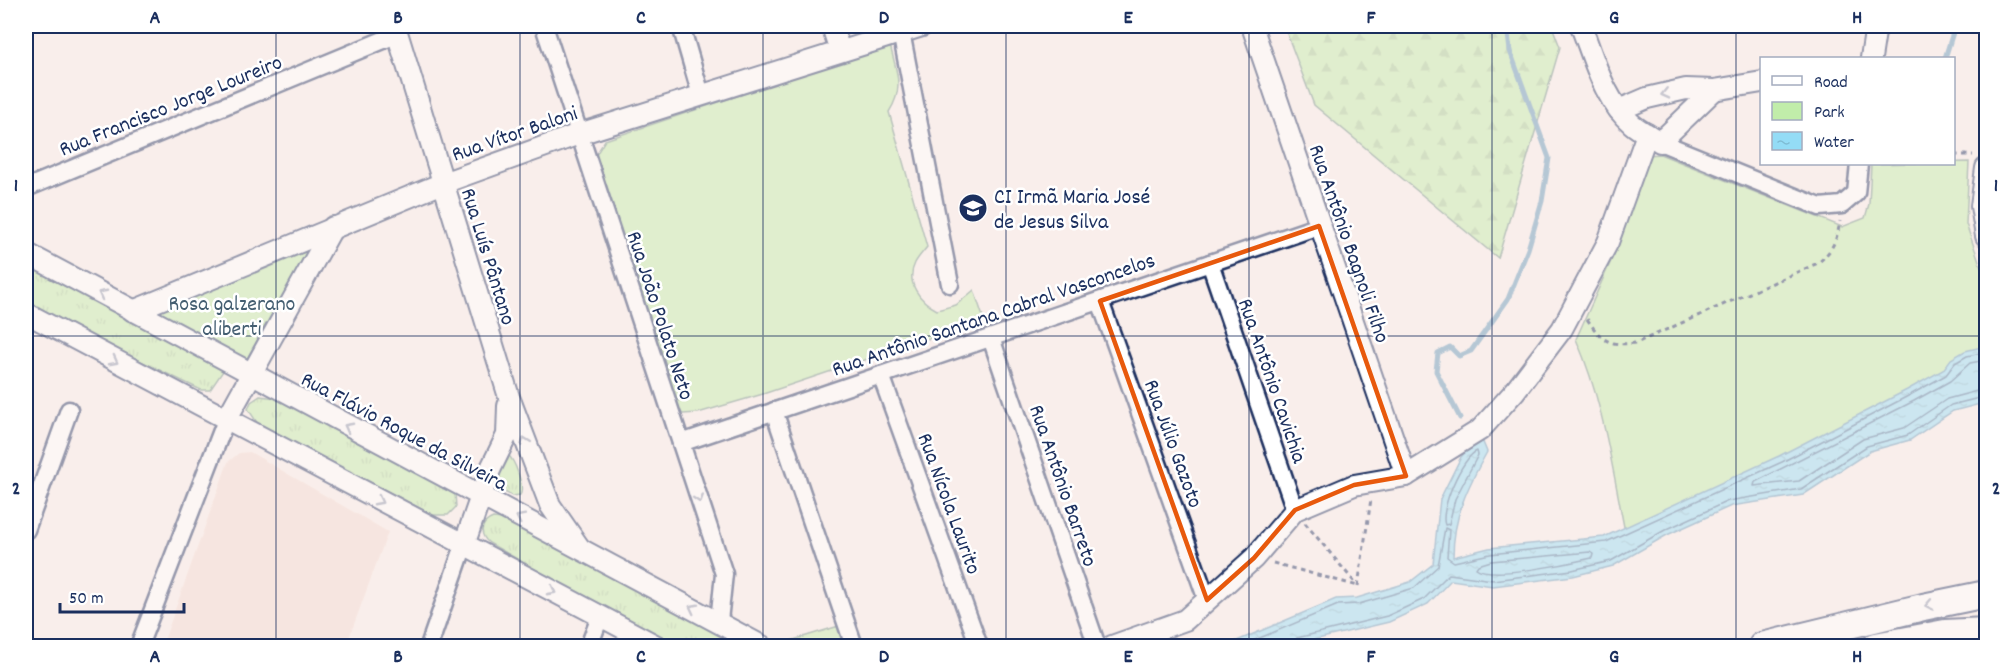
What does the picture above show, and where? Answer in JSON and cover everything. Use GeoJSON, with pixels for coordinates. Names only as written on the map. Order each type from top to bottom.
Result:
{"type":"FeatureCollection","features":[{"type":"Feature","properties":{"kind":"main road"},"geometry":{"type":"LineString","coordinates":[[1762,646],[1986,594]]}},
{"type":"Feature","properties":{"kind":"main road"},"geometry":{"type":"LineString","coordinates":[[1876,646],[1945,633],[1986,631]]}},
{"type":"Feature","properties":{"kind":"street","name":"Rua João Polato Neto"},"geometry":{"type":"LineString","coordinates":[[544,26],[724,574],[719,621]]}},
{"type":"Feature","properties":{"kind":"street"},"geometry":{"type":"LineString","coordinates":[[681,26],[701,95]]}},
{"type":"Feature","properties":{"kind":"street"},"geometry":{"type":"LineString","coordinates":[[832,26],[840,51]]}},
{"type":"Feature","properties":{"kind":"street","name":"Rua Vítor Baloni"},"geometry":{"type":"LineString","coordinates":[[133,311],[442,183],[579,134],[922,26]]}},
{"type":"Feature","properties":{"kind":"street","name":"Rua Antônio Bagnoli Filho"},"geometry":{"type":"LineString","coordinates":[[1252,26],[1406,476]]}},
{"type":"Feature","properties":{"kind":"street"},"geometry":{"type":"LineString","coordinates":[[1581,26],[1609,95],[1633,125],[1654,138],[1820,207],[1842,204],[1856,194],[1859,165]]}},
{"type":"Feature","properties":{"kind":"street"},"geometry":{"type":"LineString","coordinates":[[1871,57],[1876,26]]}},
{"type":"Feature","properties":{"kind":"street","name":"Rua Luís Pântano"},"geometry":{"type":"LineString","coordinates":[[397,30],[509,397],[550,505],[580,549]]}},
{"type":"Feature","properties":{"kind":"street","name":"Rua Francisco Jorge Loureiro"},"geometry":{"type":"LineString","coordinates":[[26,188],[397,30]]}},
{"type":"Feature","properties":{"kind":"street"},"geometry":{"type":"LineString","coordinates":[[900,32],[950,284]]}},
{"type":"Feature","properties":{"kind":"street"},"geometry":{"type":"LineString","coordinates":[[1619,110],[1647,98],[1686,89],[1713,90],[1760,82]]}},
{"type":"Feature","properties":{"kind":"street"},"geometry":{"type":"LineString","coordinates":[[1112,646],[1185,620],[1254,558],[1295,510],[1354,485],[1406,476],[1480,430],[1562,329],[1608,242],[1638,167],[1654,138],[1713,90]]}},
{"type":"Feature","properties":{"kind":"street"},"geometry":{"type":"LineString","coordinates":[[1986,168],[1984,206],[1986,236]]}},
{"type":"Feature","properties":{"kind":"street","name":"Rua Antônio Santana Cabral Vasconcelos"},"geometry":{"type":"LineString","coordinates":[[681,443],[1319,226]]}},
{"type":"Feature","properties":{"kind":"street"},"geometry":{"type":"LineString","coordinates":[[139,646],[226,420],[249,374],[333,227]]}},
{"type":"Feature","properties":{"kind":"street","name":"Rua Flávio Roque da Silveira"},"geometry":{"type":"LineString","coordinates":[[26,253],[482,499],[719,621],[760,646]]}},
{"type":"Feature","properties":{"kind":"street","name":"Rua Antônio Cavichia"},"geometry":{"type":"LineString","coordinates":[[1210,263],[1295,510]]}},
{"type":"Feature","properties":{"kind":"street","name":"Rua Júlio Gazoto"},"geometry":{"type":"LineString","coordinates":[[1100,301],[1207,600]]}},
{"type":"Feature","properties":{"kind":"street"},"geometry":{"type":"LineString","coordinates":[[26,313],[657,646]]}},
{"type":"Feature","properties":{"kind":"street","name":"Rua Antônio Barreto"},"geometry":{"type":"LineString","coordinates":[[991,338],[1097,646]]}},
{"type":"Feature","properties":{"kind":"street","name":"Rua Nícola Laurito"},"geometry":{"type":"LineString","coordinates":[[881,375],[979,646]]}},
{"type":"Feature","properties":{"kind":"street","name":"Rua Luís Pântano"},"geometry":{"type":"LineString","coordinates":[[464,545],[482,499],[490,470],[507,435],[509,397]]}},
{"type":"Feature","properties":{"kind":"street"},"geometry":{"type":"LineString","coordinates":[[26,530],[69,410]]}},
{"type":"Feature","properties":{"kind":"street"},"geometry":{"type":"LineString","coordinates":[[774,411],[854,646]]}},
{"type":"Feature","properties":{"kind":"street"},"geometry":{"type":"LineString","coordinates":[[449,481],[490,470]]}},
{"type":"Feature","properties":{"kind":"street"},"geometry":{"type":"LineString","coordinates":[[429,646],[464,545]]}},
{"type":"Feature","properties":{"kind":"street"},"geometry":{"type":"LineString","coordinates":[[589,646],[600,617]]}},
{"type":"Feature","properties":{"kind":"path"},"geometry":{"type":"LineString","coordinates":[[1955,155],[1968,155]]}},
{"type":"Feature","properties":{"kind":"path"},"geometry":{"type":"LineString","coordinates":[[1575,303],[1599,336],[1614,345],[1636,342],[1818,263],[1831,252],[1838,238],[1842,204]]}},
{"type":"Feature","properties":{"kind":"path"},"geometry":{"type":"LineString","coordinates":[[1358,586],[1374,482]]}},
{"type":"Feature","properties":{"kind":"path"},"geometry":{"type":"LineString","coordinates":[[1295,510],[1358,586]]}},
{"type":"Feature","properties":{"kind":"path"},"geometry":{"type":"LineString","coordinates":[[1254,558],[1358,586]]}},
{"type":"Feature","properties":{"kind":"path"},"geometry":{"type":"LineString","coordinates":[[1380,640],[1383,646]]}},
{"type":"Feature","properties":{"kind":"highlighted area"},"geometry":{"type":"Polygon","coordinates":[[[1319,226],[1406,476],[1354,485],[1295,510],[1254,558],[1207,600],[1100,301],[1319,226]]]}},
{"type":"Feature","properties":{"kind":"shaded area"},"geometry":{"type":"Polygon","coordinates":[[[250,452],[388,532],[346,646],[162,646],[228,462],[239,453],[250,452]]]}},
{"type":"Feature","properties":{"kind":"green space"},"geometry":{"type":"Polygon","coordinates":[[[1284,26],[1552,26],[1560,47],[1498,258],[1314,105],[1284,26]]]}},
{"type":"Feature","properties":{"kind":"green space"},"geometry":{"type":"Polygon","coordinates":[[[890,45],[897,71],[898,87],[889,112],[927,247],[912,270],[913,284],[925,302],[937,310],[956,305],[974,290],[984,320],[763,394],[698,413],[683,414],[671,404],[594,158],[605,140],[890,45]]]}},
{"type":"Feature","properties":{"kind":"green space"},"geometry":{"type":"Polygon","coordinates":[[[1660,154],[1842,227],[1865,218],[1869,204],[1871,165],[1955,165],[1955,162],[1969,162],[1966,224],[1986,281],[1986,363],[1625,532],[1600,410],[1576,339],[1619,243],[1648,155],[1660,154]]]}},
{"type":"Feature","properties":{"kind":"green space","name":"Rosa galzerano aliberti"},"geometry":{"type":"Polygon","coordinates":[[[312,245],[246,360],[152,311],[312,245]]]}},
{"type":"Feature","properties":{"kind":"green space"},"geometry":{"type":"Polygon","coordinates":[[[26,258],[208,359],[223,371],[210,390],[201,390],[26,306],[26,258]]]}},
{"type":"Feature","properties":{"kind":"green space"},"geometry":{"type":"Polygon","coordinates":[[[260,396],[285,399],[455,493],[456,507],[448,515],[433,515],[258,424],[248,409],[251,402],[260,396]]]}},
{"type":"Feature","properties":{"kind":"green space"},"geometry":{"type":"Polygon","coordinates":[[[507,454],[518,474],[521,486],[520,495],[512,496],[488,483],[507,454]]]}},
{"type":"Feature","properties":{"kind":"green space"},"geometry":{"type":"Polygon","coordinates":[[[493,518],[503,519],[532,533],[729,636],[733,646],[678,646],[605,609],[489,543],[482,529],[485,523],[493,518]]]}},
{"type":"Feature","properties":{"kind":"green space"},"geometry":{"type":"Polygon","coordinates":[[[839,626],[848,646],[777,645],[839,626]]]}},
{"type":"Feature","properties":{"kind":"water"},"geometry":{"type":"Polygon","coordinates":[[[1986,346],[1986,410],[1980,404],[1953,411],[1910,440],[1870,451],[1803,495],[1731,506],[1667,535],[1613,566],[1573,576],[1493,586],[1451,580],[1428,604],[1389,622],[1288,646],[1225,646],[1336,599],[1357,598],[1410,582],[1433,564],[1440,499],[1461,457],[1480,435],[1487,452],[1463,502],[1456,528],[1453,557],[1489,548],[1604,537],[1779,456],[1943,370],[1951,359],[1965,351],[1986,346]]]}},
{"type":"Feature","properties":{"kind":"waterway"},"geometry":{"type":"LineString","coordinates":[[1460,418],[1436,371],[1438,353],[1450,347],[1459,356],[1471,351],[1508,299],[1528,249],[1542,201],[1549,158],[1510,51],[1507,26]]}},
{"type":"Feature","properties":{"kind":"waterway"},"geometry":{"type":"LineString","coordinates":[[1945,57],[1955,26]]}},
{"type":"Feature","properties":{"kind":"place","name":"CI Irmã Maria José de Jesus Silva"},"geometry":{"type":"Point","coordinates":[973,208]}}]}
